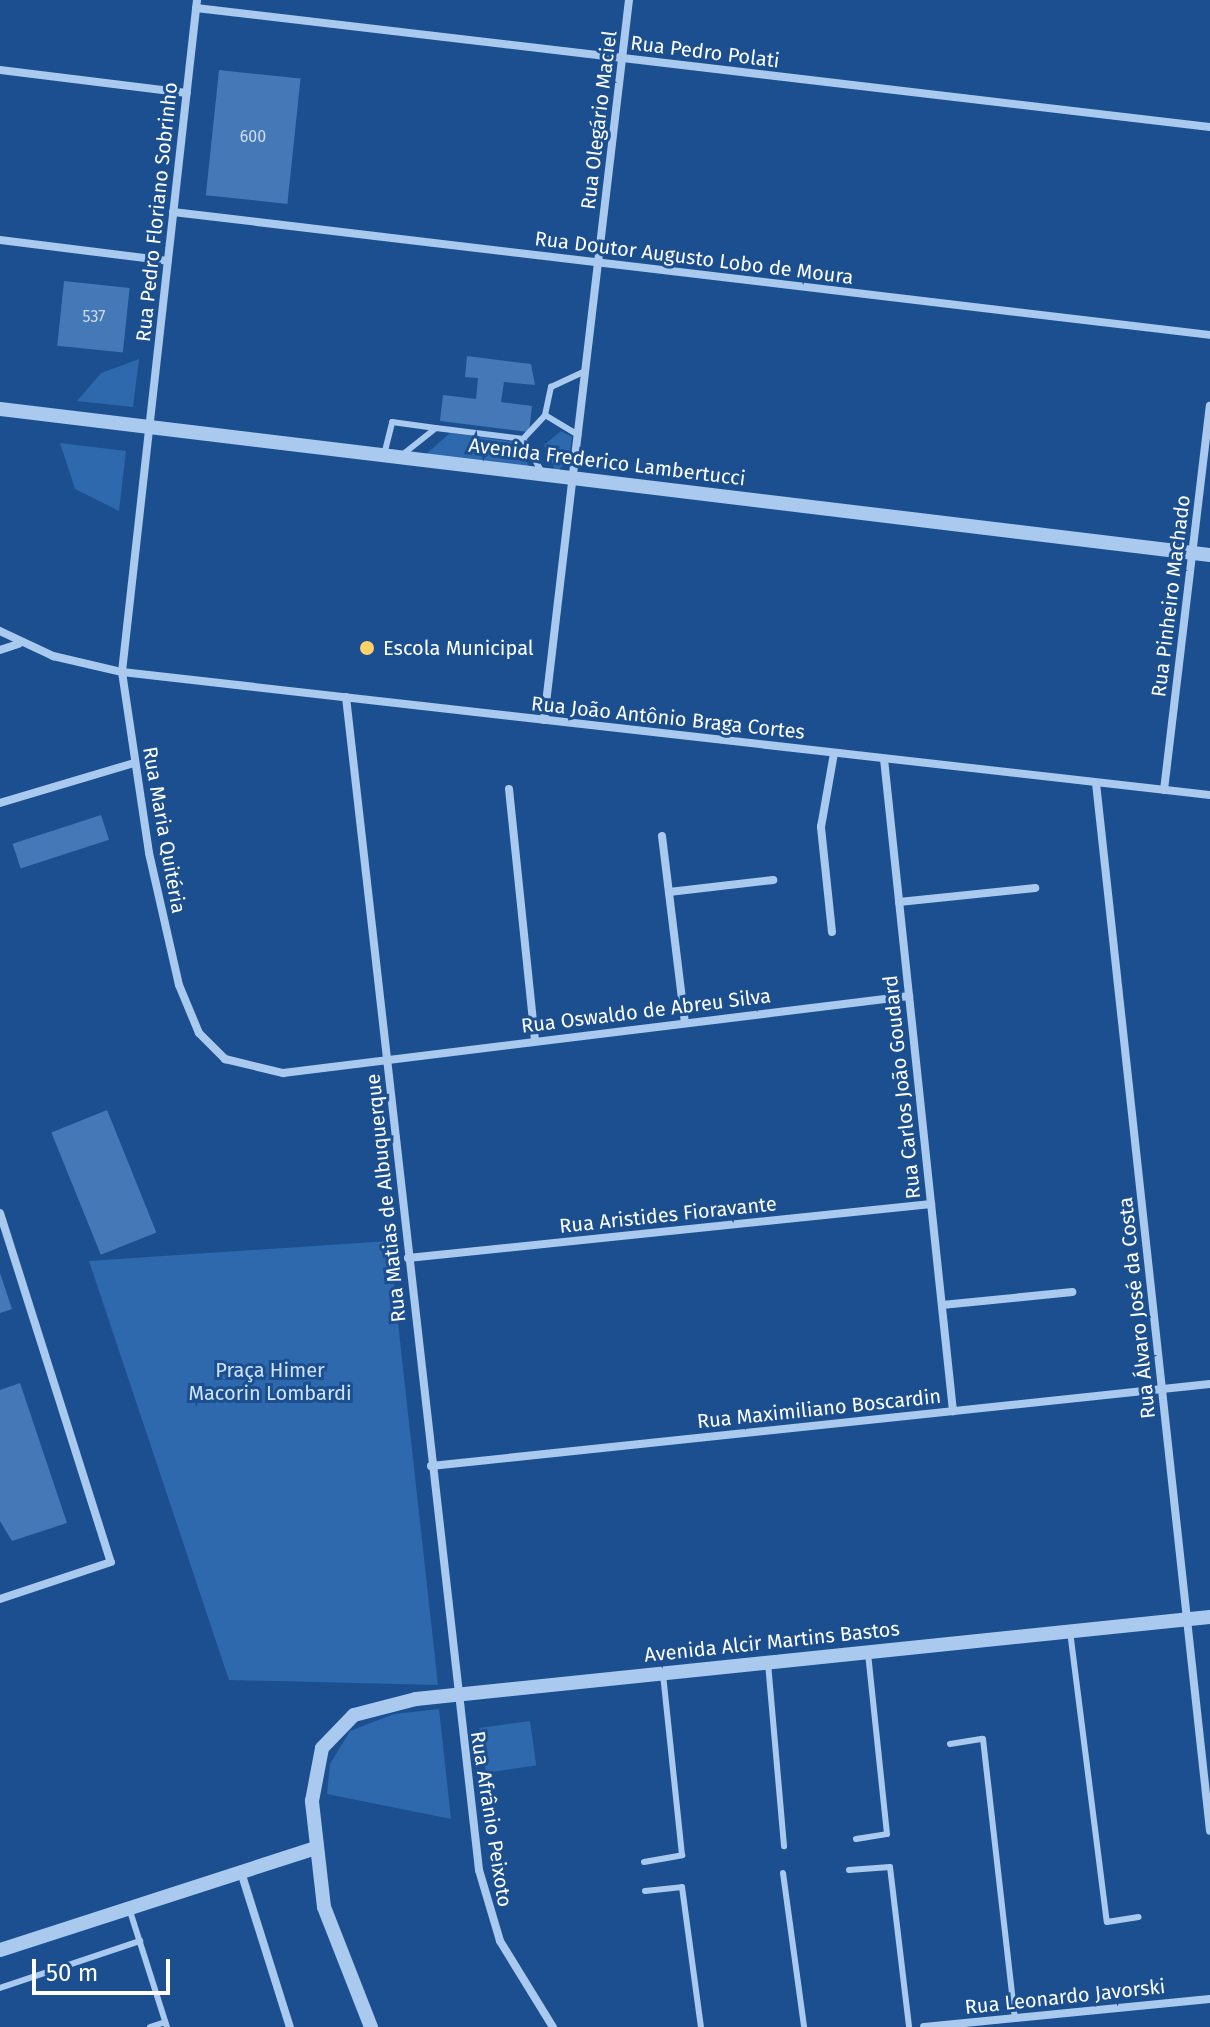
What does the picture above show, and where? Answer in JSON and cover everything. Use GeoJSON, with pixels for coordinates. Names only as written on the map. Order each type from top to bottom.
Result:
{"type":"FeatureCollection","features":[{"type":"Feature","properties":{"kind":"street","name":"Rua Olegário Maciel"},"geometry":{"type":"LineString","coordinates":[[544,720],[629,0]]}},
{"type":"Feature","properties":{"kind":"street","name":"Rua Pedro Polati"},"geometry":{"type":"LineString","coordinates":[[196,4],[1210,127]]}},
{"type":"Feature","properties":{"kind":"street","name":"Rua Pedro Floriano Sobrinho"},"geometry":{"type":"LineString","coordinates":[[150,427],[196,4]]}},
{"type":"Feature","properties":{"kind":"street"},"geometry":{"type":"LineString","coordinates":[[0,70],[187,93]]}},
{"type":"Feature","properties":{"kind":"street","name":"Rua Doutor Augusto Lobo de Moura"},"geometry":{"type":"LineString","coordinates":[[173,212],[1210,335]]}},
{"type":"Feature","properties":{"kind":"street"},"geometry":{"type":"LineString","coordinates":[[0,240],[168,261]]}},
{"type":"Feature","properties":{"kind":"street","name":"Rua Pinheiro Machado"},"geometry":{"type":"LineString","coordinates":[[1164,790],[1210,406]]}},
{"type":"Feature","properties":{"kind":"street","name":"Avenida Frederico Lambertucci"},"geometry":{"type":"LineString","coordinates":[[0,409],[1210,555]]}},
{"type":"Feature","properties":{"kind":"street","name":"Rua Maria Quitéria"},"geometry":{"type":"LineString","coordinates":[[150,427],[122,672],[134,763],[179,985],[199,1033],[225,1059],[260,1071],[386,1058]]}},
{"type":"Feature","properties":{"kind":"street"},"geometry":{"type":"LineString","coordinates":[[0,631],[19,644]]}},
{"type":"Feature","properties":{"kind":"street"},"geometry":{"type":"LineString","coordinates":[[0,650],[19,644]]}},
{"type":"Feature","properties":{"kind":"street","name":"Rua João Antônio Braga Cortes"},"geometry":{"type":"LineString","coordinates":[[19,644],[122,672],[1210,795]]}},
{"type":"Feature","properties":{"kind":"street","name":"Rua Matias de Albuquerque"},"geometry":{"type":"LineString","coordinates":[[346,697],[456,1695]]}},
{"type":"Feature","properties":{"kind":"street"},"geometry":{"type":"LineString","coordinates":[[832,932],[821,827],[834,753]]}},
{"type":"Feature","properties":{"kind":"street","name":"Rua Carlos João Goudard"},"geometry":{"type":"LineString","coordinates":[[884,759],[953,1411]]}},
{"type":"Feature","properties":{"kind":"street"},"geometry":{"type":"LineString","coordinates":[[0,803],[134,763]]}},
{"type":"Feature","properties":{"kind":"street","name":"Rua Álvaro José da Costa"},"geometry":{"type":"LineString","coordinates":[[1096,783],[1210,1831]]}},
{"type":"Feature","properties":{"kind":"street"},"geometry":{"type":"LineString","coordinates":[[509,789],[535,1040]]}},
{"type":"Feature","properties":{"kind":"street"},"geometry":{"type":"LineString","coordinates":[[662,836],[685,1023]]}},
{"type":"Feature","properties":{"kind":"street"},"geometry":{"type":"LineString","coordinates":[[669,892],[773,880]]}},
{"type":"Feature","properties":{"kind":"street"},"geometry":{"type":"LineString","coordinates":[[899,902],[1035,888]]}},
{"type":"Feature","properties":{"kind":"street","name":"Rua Oswaldo de Abreu Silva"},"geometry":{"type":"LineString","coordinates":[[386,1058],[909,996]]}},
{"type":"Feature","properties":{"kind":"street","name":"Rua Aristides Fioravante"},"geometry":{"type":"LineString","coordinates":[[408,1258],[931,1204]]}},
{"type":"Feature","properties":{"kind":"street"},"geometry":{"type":"LineString","coordinates":[[0,1213],[111,1562],[0,1599]]}},
{"type":"Feature","properties":{"kind":"street"},"geometry":{"type":"LineString","coordinates":[[942,1305],[1072,1292]]}},
{"type":"Feature","properties":{"kind":"street","name":"Rua Maximiliano Boscardin"},"geometry":{"type":"LineString","coordinates":[[431,1466],[1210,1384]]}},
{"type":"Feature","properties":{"kind":"street","name":"Avenida Alcir Martins Bastos"},"geometry":{"type":"LineString","coordinates":[[315,1848],[316,1767],[343,1722],[384,1705],[1210,1617]]}},
{"type":"Feature","properties":{"kind":"street","name":"Rua Afrânio Peixoto"},"geometry":{"type":"LineString","coordinates":[[456,1695],[490,1918],[553,2027]]}},
{"type":"Feature","properties":{"kind":"street"},"geometry":{"type":"LineString","coordinates":[[0,1950],[315,1848],[324,1907],[371,2027]]}},
{"type":"Feature","properties":{"kind":"street"},"geometry":{"type":"LineString","coordinates":[[241,1872],[290,2027]]}},
{"type":"Feature","properties":{"kind":"street","name":"Rua Leonardo Javorski"},"geometry":{"type":"LineString","coordinates":[[924,2027],[1210,1999]]}},
{"type":"Feature","properties":{"kind":"lane"},"geometry":{"type":"LineString","coordinates":[[523,439],[545,415],[551,387],[585,371]]}},
{"type":"Feature","properties":{"kind":"lane"},"geometry":{"type":"LineString","coordinates":[[545,415],[578,435]]}},
{"type":"Feature","properties":{"kind":"lane"},"geometry":{"type":"LineString","coordinates":[[391,456],[392,422],[523,439]]}},
{"type":"Feature","properties":{"kind":"lane"},"geometry":{"type":"LineString","coordinates":[[391,456],[436,428]]}},
{"type":"Feature","properties":{"kind":"lane"},"geometry":{"type":"LineString","coordinates":[[523,439],[543,474]]}},
{"type":"Feature","properties":{"kind":"lane"},"geometry":{"type":"LineString","coordinates":[[1070,1631],[1107,1922],[1139,1917]]}},
{"type":"Feature","properties":{"kind":"lane"},"geometry":{"type":"LineString","coordinates":[[856,1839],[887,1834],[868,1652]]}},
{"type":"Feature","properties":{"kind":"lane"},"geometry":{"type":"LineString","coordinates":[[768,1663],[784,1846]]}},
{"type":"Feature","properties":{"kind":"lane"},"geometry":{"type":"LineString","coordinates":[[644,1862],[682,1855],[663,1674]]}},
{"type":"Feature","properties":{"kind":"lane"},"geometry":{"type":"LineString","coordinates":[[950,1744],[983,1739],[1015,2018]]}},
{"type":"Feature","properties":{"kind":"lane"},"geometry":{"type":"LineString","coordinates":[[849,1870],[890,1867],[909,2027]]}},
{"type":"Feature","properties":{"kind":"lane"},"geometry":{"type":"LineString","coordinates":[[783,1873],[804,2027]]}},
{"type":"Feature","properties":{"kind":"lane"},"geometry":{"type":"LineString","coordinates":[[645,1891],[682,1887],[701,2027]]}},
{"type":"Feature","properties":{"kind":"lane"},"geometry":{"type":"LineString","coordinates":[[129,1908],[166,2024],[150,2027]]}},
{"type":"Feature","properties":{"kind":"lane"},"geometry":{"type":"LineString","coordinates":[[0,1988],[140,1941]]}},
{"type":"Feature","properties":{"kind":"green space"},"geometry":{"type":"Polygon","coordinates":[[[139,359],[133,407],[77,401],[101,373],[139,359]]]}},
{"type":"Feature","properties":{"kind":"green space"},"geometry":{"type":"Polygon","coordinates":[[[561,431],[572,437],[569,460],[556,472],[544,445],[561,431]]]}},
{"type":"Feature","properties":{"kind":"green space"},"geometry":{"type":"Polygon","coordinates":[[[450,433],[516,442],[531,470],[423,457],[450,433]]]}},
{"type":"Feature","properties":{"kind":"green space"},"geometry":{"type":"Polygon","coordinates":[[[60,443],[126,451],[119,511],[75,489],[60,443]]]}},
{"type":"Feature","properties":{"kind":"green space","name":"Praça Himer Macorin Lombardi"},"geometry":{"type":"Polygon","coordinates":[[[389,1241],[438,1685],[229,1680],[89,1261],[389,1241]]]}},
{"type":"Feature","properties":{"kind":"green space"},"geometry":{"type":"Polygon","coordinates":[[[439,1709],[451,1819],[327,1794],[330,1764],[350,1731],[394,1714],[439,1709]]]}},
{"type":"Feature","properties":{"kind":"green space"},"geometry":{"type":"Polygon","coordinates":[[[530,1721],[536,1766],[486,1773],[479,1728],[530,1721]]]}},
{"type":"Feature","properties":{"kind":"building"},"geometry":{"type":"Polygon","coordinates":[[[219,70],[301,79],[287,204],[206,195],[219,70]]]}},
{"type":"Feature","properties":{"kind":"building"},"geometry":{"type":"Polygon","coordinates":[[[64,281],[130,288],[123,353],[57,346],[64,281]]]}},
{"type":"Feature","properties":{"kind":"building"},"geometry":{"type":"Polygon","coordinates":[[[467,356],[531,364],[535,385],[504,382],[501,402],[532,406],[529,432],[440,421],[443,395],[476,399],[478,378],[465,377],[467,356]]]}},
{"type":"Feature","properties":{"kind":"building"},"geometry":{"type":"Polygon","coordinates":[[[101,815],[109,840],[21,868],[13,844],[101,815]]]}},
{"type":"Feature","properties":{"kind":"building"},"geometry":{"type":"Polygon","coordinates":[[[107,1110],[156,1232],[101,1255],[51,1132],[107,1110]]]}},
{"type":"Feature","properties":{"kind":"building"},"geometry":{"type":"Polygon","coordinates":[[[0,1273],[12,1309],[0,1313],[0,1273]]]}},
{"type":"Feature","properties":{"kind":"building"},"geometry":{"type":"Polygon","coordinates":[[[20,1383],[67,1523],[12,1541],[0,1521],[0,1390],[20,1383]]]}},
{"type":"Feature","properties":{"kind":"place","name":"Escola Municipal"},"geometry":{"type":"Point","coordinates":[367,648]}}]}
